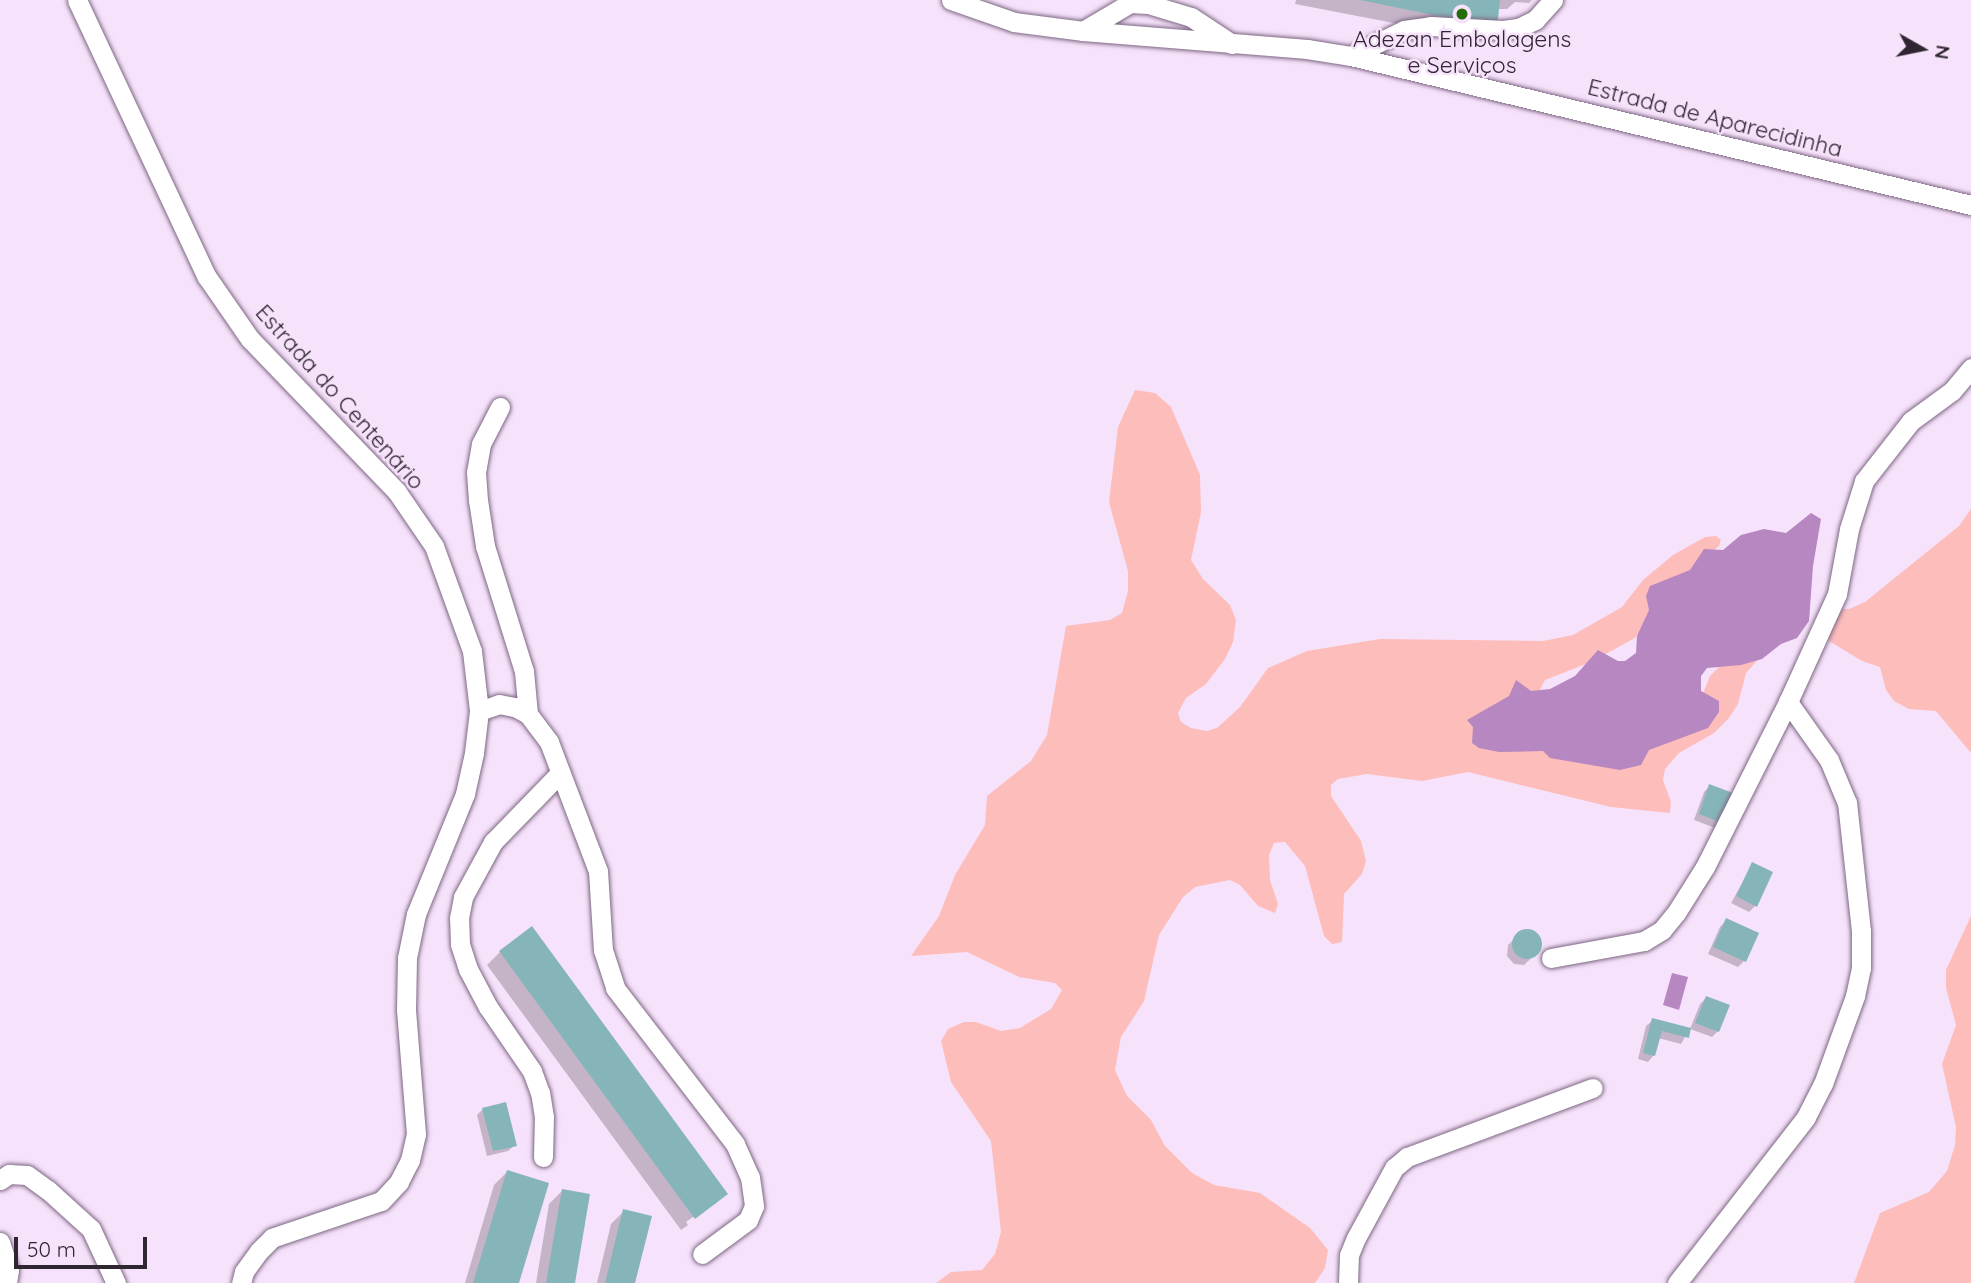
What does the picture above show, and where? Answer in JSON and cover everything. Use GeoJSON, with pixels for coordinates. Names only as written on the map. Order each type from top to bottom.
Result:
{"type":"FeatureCollection","features":[{"type":"Feature","properties":{"kind":"street","name":"Estrada do Centenário"},"geometry":{"type":"LineString","coordinates":[[77,0],[206,277],[250,339],[397,492],[434,546],[472,651],[479,711],[464,794],[429,877],[407,958],[406,1010],[416,1134],[410,1160],[399,1182],[381,1201],[272,1238],[244,1272],[241,1283]]}},
{"type":"Feature","properties":{"kind":"street","name":"Estrada de Aparecidinha"},"geometry":{"type":"LineString","coordinates":[[951,0],[1014,22],[1083,32],[1307,49],[1351,56],[1971,205]]}},
{"type":"Feature","properties":{"kind":"street"},"geometry":{"type":"LineString","coordinates":[[1351,56],[1404,30],[1431,26],[1503,30],[1518,28],[1535,20],[1553,0]]}},
{"type":"Feature","properties":{"kind":"street"},"geometry":{"type":"LineString","coordinates":[[1083,32],[1131,2],[1163,6],[1191,17],[1232,44]]}},
{"type":"Feature","properties":{"kind":"street"},"geometry":{"type":"LineString","coordinates":[[1551,958],[1644,942],[1662,930],[1676,913],[1704,867],[1788,702],[1837,594],[1849,529],[1864,481],[1911,421],[1952,391],[1971,368]]}},
{"type":"Feature","properties":{"kind":"street"},"geometry":{"type":"LineString","coordinates":[[500,407],[481,444],[476,472],[478,500],[485,547],[524,671],[528,714]]}},
{"type":"Feature","properties":{"kind":"street"},"geometry":{"type":"LineString","coordinates":[[1677,1283],[1806,1116],[1827,1072],[1855,996],[1861,968],[1861,931],[1847,803],[1829,760],[1788,702]]}},
{"type":"Feature","properties":{"kind":"street"},"geometry":{"type":"LineString","coordinates":[[479,711],[499,704],[515,707],[528,714],[549,742],[598,872],[603,950],[615,988],[734,1144],[750,1177],[754,1206],[748,1220],[702,1254]]}},
{"type":"Feature","properties":{"kind":"street"},"geometry":{"type":"LineString","coordinates":[[543,1157],[544,1117],[540,1093],[532,1071],[488,1007],[468,969],[460,944],[459,918],[463,897],[493,842],[560,773]]}},
{"type":"Feature","properties":{"kind":"street"},"geometry":{"type":"LineString","coordinates":[[1349,1283],[1349,1255],[1356,1238],[1394,1168],[1407,1157],[1593,1088]]}},
{"type":"Feature","properties":{"kind":"street"},"geometry":{"type":"LineString","coordinates":[[0,1180],[9,1174],[27,1175],[48,1190],[91,1229],[116,1283]]}},
{"type":"Feature","properties":{"kind":"street"},"geometry":{"type":"LineString","coordinates":[[0,1242],[9,1269],[7,1283]]}},
{"type":"Feature","properties":{"kind":"shaded area"},"geometry":{"type":"Polygon","coordinates":[[[1135,390],[1155,393],[1171,407],[1200,475],[1201,512],[1191,560],[1203,579],[1230,605],[1236,620],[1233,642],[1225,659],[1206,684],[1186,698],[1178,713],[1181,722],[1191,728],[1207,731],[1217,728],[1240,707],[1268,668],[1307,651],[1380,639],[1543,641],[1573,635],[1622,607],[1643,580],[1673,555],[1705,537],[1716,536],[1721,540],[1719,546],[1677,582],[1635,638],[1591,662],[1545,680],[1528,713],[1698,706],[1710,676],[1722,664],[1761,656],[1746,673],[1738,704],[1729,718],[1714,733],[1679,753],[1665,769],[1663,780],[1671,802],[1670,813],[1611,807],[1468,772],[1422,781],[1367,774],[1338,779],[1331,785],[1331,796],[1361,841],[1366,861],[1362,874],[1344,894],[1342,942],[1332,944],[1324,936],[1305,866],[1285,842],[1274,843],[1269,855],[1270,880],[1278,904],[1275,913],[1258,906],[1240,885],[1230,880],[1195,887],[1183,897],[1159,935],[1144,1001],[1121,1037],[1115,1070],[1127,1096],[1151,1120],[1165,1146],[1192,1173],[1214,1185],[1260,1193],[1310,1228],[1328,1250],[1325,1268],[1315,1283],[936,1283],[951,1272],[982,1270],[995,1254],[1001,1232],[991,1141],[951,1082],[941,1041],[948,1029],[964,1022],[976,1022],[1001,1031],[1020,1028],[1051,1009],[1062,990],[1055,983],[1019,977],[967,952],[911,956],[939,916],[955,875],[985,825],[987,796],[1031,761],[1047,735],[1066,626],[1110,620],[1122,613],[1128,591],[1128,571],[1109,502],[1118,427],[1135,390]]]}},
{"type":"Feature","properties":{"kind":"shaded area"},"geometry":{"type":"Polygon","coordinates":[[[1971,509],[1971,753],[1936,711],[1909,709],[1894,701],[1886,690],[1880,667],[1862,661],[1829,641],[1824,619],[1829,609],[1849,609],[1865,602],[1959,526],[1971,509]]]}},
{"type":"Feature","properties":{"kind":"shaded area"},"geometry":{"type":"Polygon","coordinates":[[[1811,513],[1821,519],[1813,566],[1809,621],[1797,638],[1781,644],[1762,659],[1741,665],[1707,668],[1701,676],[1701,691],[1719,701],[1719,712],[1708,728],[1649,750],[1641,765],[1620,770],[1550,758],[1543,751],[1499,752],[1479,748],[1472,743],[1473,727],[1467,720],[1509,696],[1516,680],[1531,691],[1550,689],[1575,676],[1598,650],[1618,661],[1625,661],[1636,653],[1637,636],[1649,610],[1646,596],[1650,586],[1690,570],[1704,549],[1723,550],[1741,535],[1764,529],[1786,533],[1811,513]]]}},
{"type":"Feature","properties":{"kind":"shaded area"},"geometry":{"type":"Polygon","coordinates":[[[1971,916],[1971,1283],[1854,1283],[1880,1213],[1929,1192],[1947,1171],[1955,1145],[1956,1127],[1942,1064],[1956,1025],[1946,988],[1946,970],[1971,916]]]}},
{"type":"Feature","properties":{"kind":"shaded area"},"geometry":{"type":"Polygon","coordinates":[[[1672,973],[1688,977],[1679,1010],[1663,1005],[1672,973]]]}},
{"type":"Feature","properties":{"kind":"building","name":"Adezan Embalagens e Serviços"},"geometry":{"type":"Polygon","coordinates":[[[1360,0],[1500,0],[1497,28],[1360,0]]]}},
{"type":"Feature","properties":{"kind":"building"},"geometry":{"type":"Polygon","coordinates":[[[1709,784],[1733,793],[1722,823],[1699,814],[1709,784]]]}},
{"type":"Feature","properties":{"kind":"building"},"geometry":{"type":"Polygon","coordinates":[[[1752,862],[1773,872],[1757,907],[1736,896],[1752,862]]]}},
{"type":"Feature","properties":{"kind":"building"},"geometry":{"type":"Polygon","coordinates":[[[1726,918],[1759,933],[1746,962],[1713,947],[1726,918]]]}},
{"type":"Feature","properties":{"kind":"building"},"geometry":{"type":"Polygon","coordinates":[[[532,926],[728,1194],[695,1219],[499,951],[532,926]]]}},
{"type":"Feature","properties":{"kind":"building"},"geometry":{"type":"Polygon","coordinates":[[[1527,929],[1538,933],[1542,944],[1538,955],[1527,959],[1516,955],[1512,944],[1516,933],[1527,929]]]}},
{"type":"Feature","properties":{"kind":"building"},"geometry":{"type":"Polygon","coordinates":[[[1706,996],[1730,1005],[1719,1032],[1695,1023],[1706,996]]]}},
{"type":"Feature","properties":{"kind":"building"},"geometry":{"type":"Polygon","coordinates":[[[1652,1018],[1691,1028],[1689,1038],[1662,1031],[1655,1056],[1643,1053],[1652,1018]]]}},
{"type":"Feature","properties":{"kind":"building"},"geometry":{"type":"Polygon","coordinates":[[[506,1102],[517,1146],[493,1151],[482,1108],[506,1102]]]}},
{"type":"Feature","properties":{"kind":"building"},"geometry":{"type":"Polygon","coordinates":[[[507,1170],[549,1183],[519,1283],[473,1283],[507,1170]]]}},
{"type":"Feature","properties":{"kind":"building"},"geometry":{"type":"Polygon","coordinates":[[[562,1189],[590,1194],[575,1283],[546,1283],[562,1189]]]}},
{"type":"Feature","properties":{"kind":"building"},"geometry":{"type":"Polygon","coordinates":[[[623,1209],[652,1216],[635,1283],[605,1283],[623,1209]]]}},
{"type":"Feature","properties":{"kind":"place","name":"Adezan Embalagens e Serviços"},"geometry":{"type":"Point","coordinates":[1462,14]}}]}
